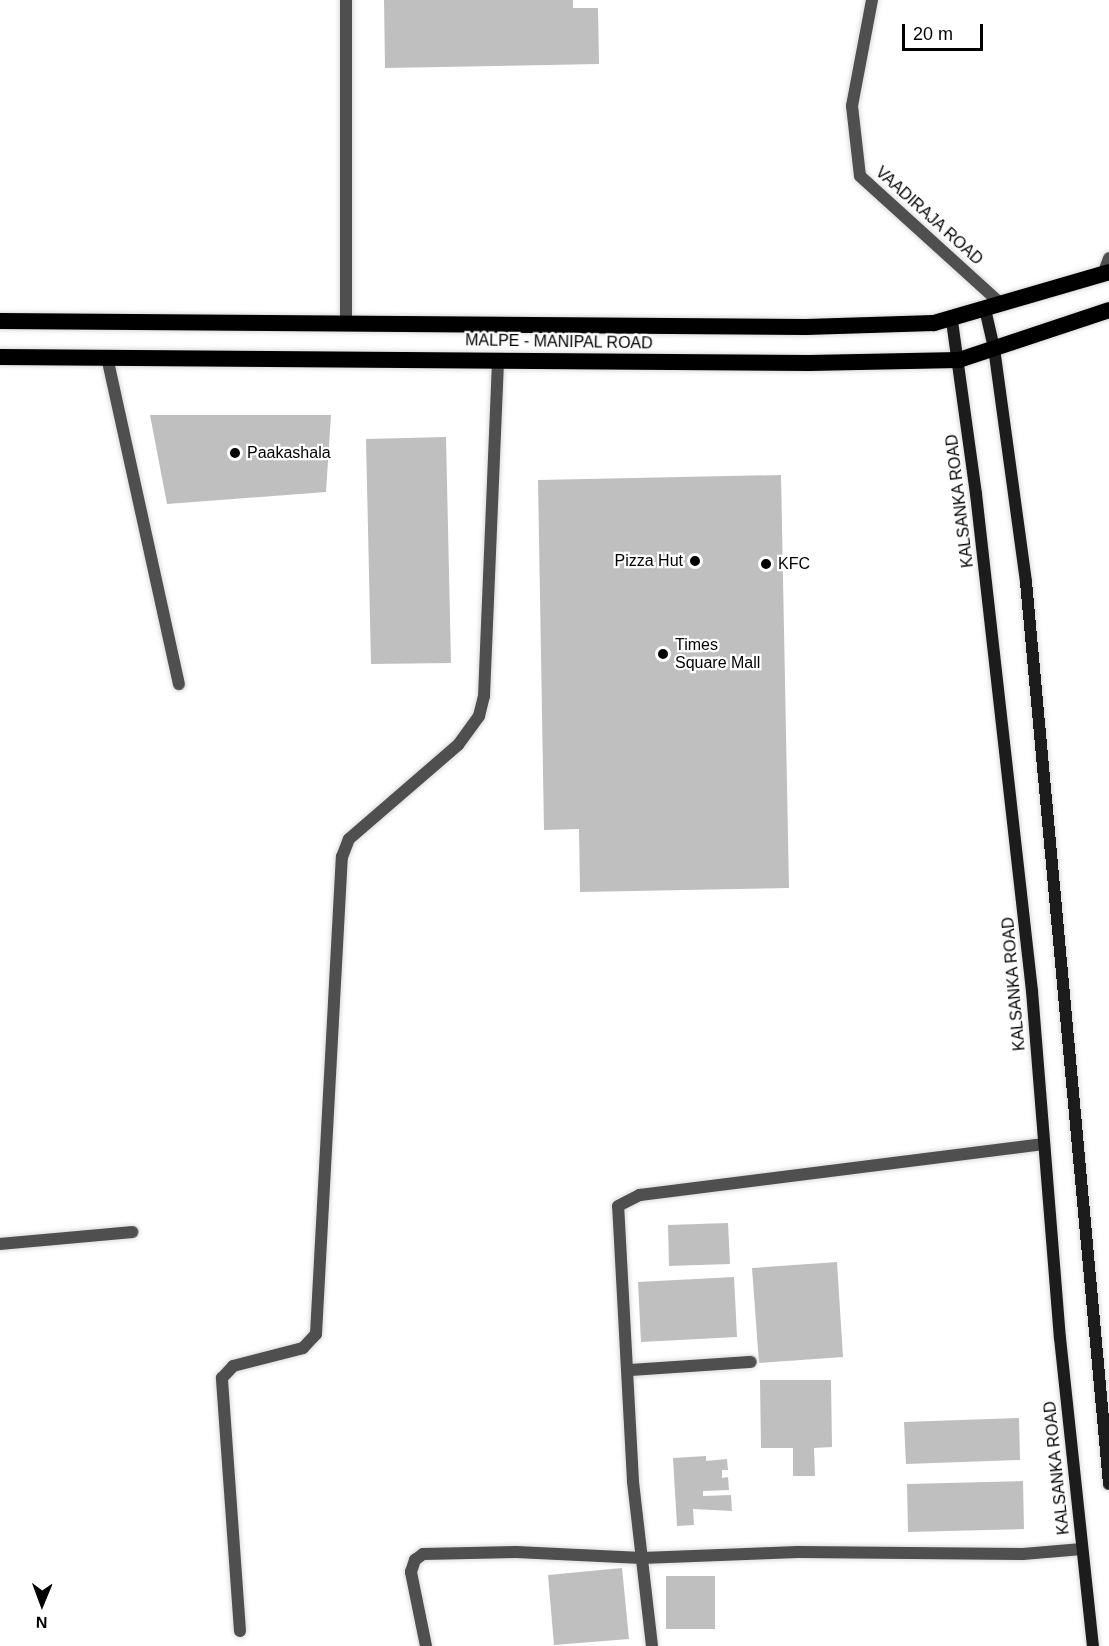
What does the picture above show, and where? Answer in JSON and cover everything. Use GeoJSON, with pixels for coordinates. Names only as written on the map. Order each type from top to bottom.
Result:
{"type":"FeatureCollection","features":[{"type":"Feature","properties":{"kind":"highway","name":"MALPE - MANIPAL ROAD"},"geometry":{"type":"LineString","coordinates":[[0,321],[806,327],[952,321],[1106,273]]}},
{"type":"Feature","properties":{"kind":"highway","name":"MALPE - MANIPAL ROAD"},"geometry":{"type":"LineString","coordinates":[[0,357],[809,363],[959,360],[1109,310]]}},
{"type":"Feature","properties":{"kind":"main road"},"geometry":{"type":"LineString","coordinates":[[985,309],[994,348],[1026,582],[1109,1484]]}},
{"type":"Feature","properties":{"kind":"main road","name":"KALSANKA ROAD"},"geometry":{"type":"LineString","coordinates":[[952,321],[959,360],[1018,860],[1093,1646]]}},
{"type":"Feature","properties":{"kind":"street"},"geometry":{"type":"LineString","coordinates":[[346,0],[346,323]]}},
{"type":"Feature","properties":{"kind":"street","name":"VAADIRAJA ROAD"},"geometry":{"type":"LineString","coordinates":[[872,0],[852,106],[860,176],[1001,304]]}},
{"type":"Feature","properties":{"kind":"street"},"geometry":{"type":"LineString","coordinates":[[1106,273],[1109,258]]}},
{"type":"Feature","properties":{"kind":"street"},"geometry":{"type":"LineString","coordinates":[[107,357],[179,684]]}},
{"type":"Feature","properties":{"kind":"street"},"geometry":{"type":"LineString","coordinates":[[240,1631],[222,1378],[233,1366],[303,1348],[316,1334],[342,857],[350,840],[458,745],[478,716],[484,696],[498,360]]}},
{"type":"Feature","properties":{"kind":"street"},"geometry":{"type":"LineString","coordinates":[[652,1646],[633,1481],[629,1370],[618,1206],[640,1195],[1044,1144]]}},
{"type":"Feature","properties":{"kind":"street"},"geometry":{"type":"LineString","coordinates":[[0,1244],[132,1232]]}},
{"type":"Feature","properties":{"kind":"street"},"geometry":{"type":"LineString","coordinates":[[629,1370],[751,1362]]}},
{"type":"Feature","properties":{"kind":"street"},"geometry":{"type":"LineString","coordinates":[[426,1646],[411,1572],[415,1560],[423,1554],[516,1552],[642,1558],[798,1552],[1023,1554],[1082,1549]]}},
{"type":"Feature","properties":{"kind":"building"},"geometry":{"type":"Polygon","coordinates":[[[384,0],[573,0],[573,8],[598,8],[599,64],[385,68],[384,0]]]}},
{"type":"Feature","properties":{"kind":"building"},"geometry":{"type":"Polygon","coordinates":[[[150,415],[331,415],[326,492],[167,504],[150,415]]]}},
{"type":"Feature","properties":{"kind":"building"},"geometry":{"type":"Polygon","coordinates":[[[446,437],[451,663],[371,664],[366,439],[446,437]]]}},
{"type":"Feature","properties":{"kind":"building","name":"Times Square Mall"},"geometry":{"type":"Polygon","coordinates":[[[781,475],[789,888],[580,892],[579,829],[544,830],[538,480],[781,475]]]}},
{"type":"Feature","properties":{"kind":"building"},"geometry":{"type":"Polygon","coordinates":[[[728,1223],[730,1264],[669,1266],[668,1225],[728,1223]]]}},
{"type":"Feature","properties":{"kind":"building"},"geometry":{"type":"Polygon","coordinates":[[[837,1262],[843,1357],[759,1363],[752,1268],[837,1262]]]}},
{"type":"Feature","properties":{"kind":"building"},"geometry":{"type":"Polygon","coordinates":[[[734,1277],[737,1337],[641,1342],[638,1282],[734,1277]]]}},
{"type":"Feature","properties":{"kind":"building"},"geometry":{"type":"Polygon","coordinates":[[[760,1380],[831,1380],[832,1447],[814,1448],[815,1476],[793,1476],[793,1448],[761,1448],[760,1380]]]}},
{"type":"Feature","properties":{"kind":"building"},"geometry":{"type":"Polygon","coordinates":[[[1019,1418],[1020,1460],[906,1464],[904,1422],[1019,1418]]]}},
{"type":"Feature","properties":{"kind":"building"},"geometry":{"type":"Polygon","coordinates":[[[706,1456],[706,1461],[727,1459],[728,1470],[722,1470],[722,1478],[728,1477],[729,1490],[703,1491],[703,1496],[731,1495],[732,1511],[693,1509],[694,1525],[677,1526],[673,1458],[706,1456]]]}},
{"type":"Feature","properties":{"kind":"building"},"geometry":{"type":"Polygon","coordinates":[[[1023,1481],[1024,1529],[908,1532],[907,1484],[1023,1481]]]}},
{"type":"Feature","properties":{"kind":"building"},"geometry":{"type":"Polygon","coordinates":[[[622,1568],[629,1639],[554,1645],[548,1575],[622,1568]]]}},
{"type":"Feature","properties":{"kind":"building"},"geometry":{"type":"Polygon","coordinates":[[[666,1576],[715,1576],[715,1629],[666,1629],[666,1576]]]}},
{"type":"Feature","properties":{"kind":"place","name":"Paakashala"},"geometry":{"type":"Point","coordinates":[235,453]}},
{"type":"Feature","properties":{"kind":"place","name":"Pizza Hut"},"geometry":{"type":"Point","coordinates":[695,561]}},
{"type":"Feature","properties":{"kind":"place","name":"KFC"},"geometry":{"type":"Point","coordinates":[766,564]}},
{"type":"Feature","properties":{"kind":"place","name":"Times Square Mall"},"geometry":{"type":"Point","coordinates":[663,654]}}]}
